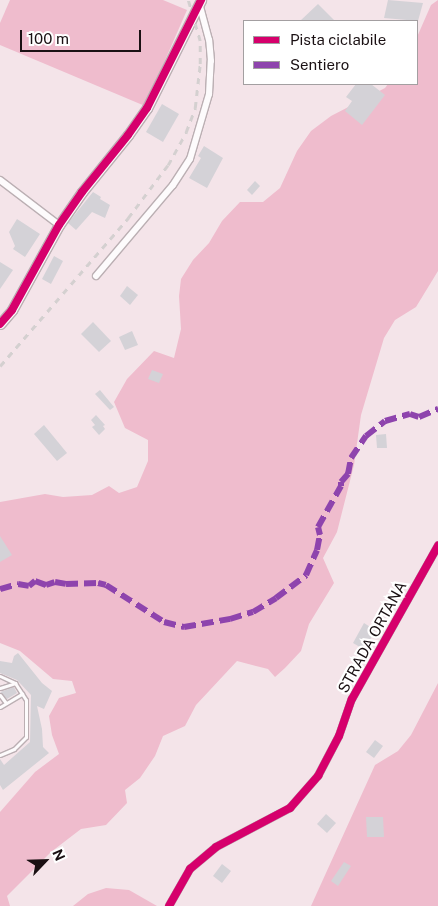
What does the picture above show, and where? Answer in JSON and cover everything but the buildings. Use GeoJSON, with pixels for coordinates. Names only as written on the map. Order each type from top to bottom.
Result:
{"type":"FeatureCollection","features":[{"type":"Feature","properties":{"kind":"street"},"geometry":{"type":"LineString","coordinates":[[0,324],[12,310],[59,225],[147,108],[200,2]]}},
{"type":"Feature","properties":{"kind":"street"},"geometry":{"type":"LineString","coordinates":[[96,276],[173,185],[190,159],[209,94],[211,61],[209,40],[200,2]]}},
{"type":"Feature","properties":{"kind":"street"},"geometry":{"type":"LineString","coordinates":[[0,180],[59,225]]}},
{"type":"Feature","properties":{"kind":"street","name":"STRADA ORTANA"},"geometry":{"type":"LineString","coordinates":[[168,906],[190,869],[216,847],[290,808],[318,776],[339,736],[352,699],[438,546]]}},
{"type":"Feature","properties":{"kind":"lane"},"geometry":{"type":"LineString","coordinates":[[0,676],[15,683],[26,700],[26,737],[14,749],[2,755],[0,750]]}},
{"type":"Feature","properties":{"kind":"lane"},"geometry":{"type":"LineString","coordinates":[[0,688],[15,683]]}},
{"type":"Feature","properties":{"kind":"lane"},"geometry":{"type":"LineString","coordinates":[[0,707],[22,694]]}},
{"type":"Feature","properties":{"kind":"lane"},"geometry":{"type":"LineString","coordinates":[[0,695],[6,703]]}},
{"type":"Feature","properties":{"kind":"shaded area"},"geometry":{"type":"Polygon","coordinates":[[[10,0],[163,0],[187,10],[145,106],[0,45],[0,23],[10,0]]]}},
{"type":"Feature","properties":{"kind":"shaded area"},"geometry":{"type":"Polygon","coordinates":[[[438,0],[438,271],[416,307],[395,320],[384,338],[361,415],[354,465],[337,532],[323,558],[334,583],[309,624],[301,651],[285,668],[275,677],[268,669],[237,661],[196,705],[185,726],[163,736],[155,756],[140,778],[125,790],[127,803],[106,825],[81,829],[51,852],[7,896],[10,906],[0,906],[0,812],[35,772],[59,754],[52,735],[49,716],[59,698],[76,693],[72,681],[53,679],[20,651],[0,643],[0,502],[45,494],[63,497],[92,495],[109,486],[119,493],[137,487],[148,461],[148,440],[125,428],[114,402],[127,379],[154,351],[174,358],[181,329],[179,296],[181,279],[193,260],[209,243],[222,221],[240,202],[263,202],[280,188],[297,151],[311,131],[331,116],[385,88],[387,85],[418,85],[418,35],[431,5],[438,0]]]}},
{"type":"Feature","properties":{"kind":"shaded area"},"geometry":{"type":"Polygon","coordinates":[[[438,683],[438,906],[311,906],[375,765],[398,751],[411,735],[438,683]]]}},
{"type":"Feature","properties":{"kind":"shaded area"},"geometry":{"type":"Polygon","coordinates":[[[106,888],[129,890],[157,906],[73,906],[88,894],[106,888]]]}},
{"type":"Feature","properties":{"kind":"railway"},"geometry":{"type":"LineString","coordinates":[[0,366],[128,218],[168,165],[186,132],[195,108],[200,64],[200,41],[188,0]]}},
{"type":"Feature","properties":{"kind":"marked path"},"geometry":{"type":"LineString","coordinates":[[0,589],[18,584],[29,586],[35,581],[46,585],[55,582],[66,584],[98,583],[106,585],[164,622],[184,627],[230,619],[253,612],[276,598],[306,575],[317,550],[320,535],[318,527],[341,486],[341,482],[348,474],[351,458],[366,436],[385,421],[410,414],[419,417],[438,409]]}},
{"type":"Feature","properties":{"kind":"cycle path"},"geometry":{"type":"LineString","coordinates":[[0,324],[12,310],[59,225],[147,108],[201,0]]}},
{"type":"Feature","properties":{"kind":"cycle path"},"geometry":{"type":"LineString","coordinates":[[169,906],[190,869],[216,847],[290,808],[318,776],[339,736],[352,699],[438,546]]}}]}
